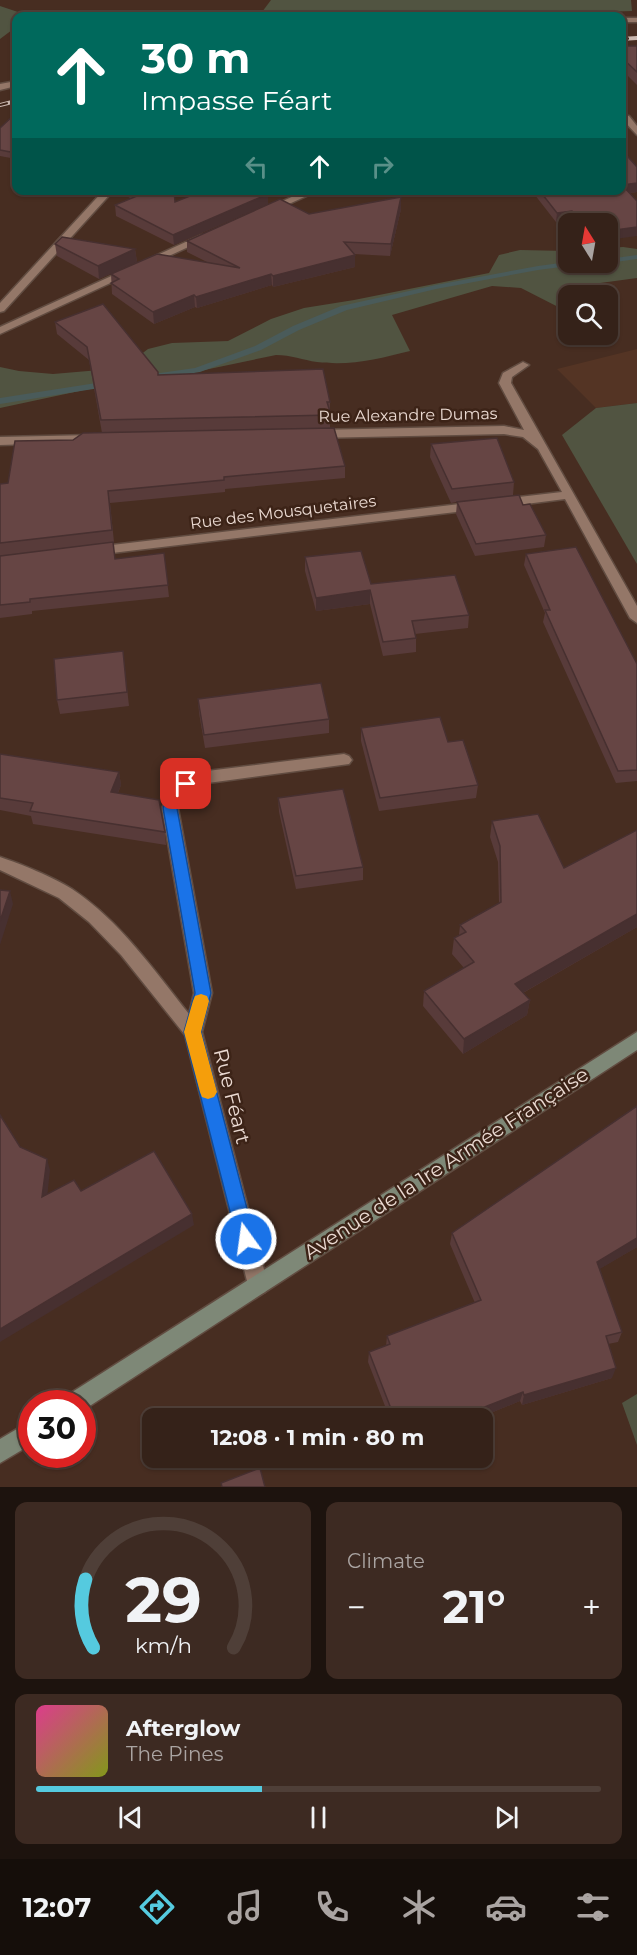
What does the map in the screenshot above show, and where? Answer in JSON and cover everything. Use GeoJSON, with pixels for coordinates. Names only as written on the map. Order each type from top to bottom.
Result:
{"type":"FeatureCollection","features":[{"type":"Feature","properties":{"kind":"main road","name":"Avenue de la 1re Armée Française"},"geometry":{"type":"LineString","coordinates":[[96,1390],[637,1040]]}},
{"type":"Feature","properties":{"kind":"main road"},"geometry":{"type":"LineString","coordinates":[[0,1452],[18,1440]]}},
{"type":"Feature","properties":{"kind":"street"},"geometry":{"type":"LineString","coordinates":[[626,122],[637,132]]}},
{"type":"Feature","properties":{"kind":"street"},"geometry":{"type":"LineString","coordinates":[[0,309],[105,195]]}},
{"type":"Feature","properties":{"kind":"street"},"geometry":{"type":"LineString","coordinates":[[255,216],[304,195]]}},
{"type":"Feature","properties":{"kind":"street"},"geometry":{"type":"LineString","coordinates":[[0,331],[215,233]]}},
{"type":"Feature","properties":{"kind":"street"},"geometry":{"type":"LineString","coordinates":[[523,365],[507,375],[505,383],[637,618]]}},
{"type":"Feature","properties":{"kind":"street","name":"Rue Alexandre Dumas"},"geometry":{"type":"LineString","coordinates":[[303,434],[504,430],[527,434],[535,439]]}},
{"type":"Feature","properties":{"kind":"street"},"geometry":{"type":"LineString","coordinates":[[0,441],[105,438]]}},
{"type":"Feature","properties":{"kind":"street","name":"Rue des Mousquetaires"},"geometry":{"type":"LineString","coordinates":[[76,554],[569,495]]}},
{"type":"Feature","properties":{"kind":"street"},"geometry":{"type":"LineString","coordinates":[[193,1032],[203,993],[170,808],[174,797],[186,784],[207,777],[344,760]]}},
{"type":"Feature","properties":{"kind":"street","name":"Rue Féart"},"geometry":{"type":"LineString","coordinates":[[0,863],[64,893],[95,917],[126,950],[193,1032],[258,1285]]}},
{"type":"Feature","properties":{"kind":"shaded area"},"geometry":{"type":"Polygon","coordinates":[[[637,349],[637,403],[596,408],[557,369],[637,349]]]}},
{"type":"Feature","properties":{"kind":"green space"},"geometry":{"type":"Polygon","coordinates":[[[271,0],[631,0],[632,11],[601,12],[262,12],[271,0]]]}},
{"type":"Feature","properties":{"kind":"green space"},"geometry":{"type":"Polygon","coordinates":[[[0,6],[18,12],[12,12],[12,30],[0,39],[0,6]]]}},
{"type":"Feature","properties":{"kind":"green space"},"geometry":{"type":"Polygon","coordinates":[[[618,247],[637,249],[637,278],[586,285],[558,285],[558,307],[521,288],[492,286],[392,315],[410,351],[364,361],[341,363],[317,362],[276,355],[166,378],[84,390],[0,408],[0,367],[53,374],[123,368],[148,349],[172,343],[228,341],[271,319],[304,308],[489,273],[499,255],[520,250],[558,251],[558,273],[618,273],[618,247]]]}},
{"type":"Feature","properties":{"kind":"green space"},"geometry":{"type":"Polygon","coordinates":[[[637,403],[637,564],[562,435],[596,408],[637,403]]]}},
{"type":"Feature","properties":{"kind":"green space"},"geometry":{"type":"Polygon","coordinates":[[[637,1394],[637,1445],[622,1403],[637,1394]]]}},
{"type":"Feature","properties":{"kind":"building"},"geometry":{"type":"Polygon","coordinates":[[[626,46],[637,46],[637,72],[626,62],[626,46]]]}},
{"type":"Feature","properties":{"kind":"building"},"geometry":{"type":"Polygon","coordinates":[[[12,117],[12,152],[0,150],[0,128],[12,117]]]}},
{"type":"Feature","properties":{"kind":"building"},"geometry":{"type":"Polygon","coordinates":[[[626,155],[637,167],[637,183],[626,184],[626,155]]]}},
{"type":"Feature","properties":{"kind":"building"},"geometry":{"type":"Polygon","coordinates":[[[626,189],[637,201],[637,227],[618,230],[618,213],[573,213],[572,211],[557,213],[543,195],[626,195],[626,189]]]}},
{"type":"Feature","properties":{"kind":"building"},"geometry":{"type":"Polygon","coordinates":[[[140,195],[174,195],[175,202],[192,195],[266,195],[173,235],[115,205],[140,195]]]}},
{"type":"Feature","properties":{"kind":"building"},"geometry":{"type":"Polygon","coordinates":[[[401,197],[391,244],[344,242],[355,255],[273,276],[271,274],[196,297],[194,295],[153,312],[111,283],[119,279],[111,274],[157,254],[240,268],[187,241],[280,199],[309,214],[401,197]]]}},
{"type":"Feature","properties":{"kind":"building"},"geometry":{"type":"Polygon","coordinates":[[[62,237],[135,249],[98,266],[55,244],[62,237]]]}},
{"type":"Feature","properties":{"kind":"building"},"geometry":{"type":"Polygon","coordinates":[[[103,304],[158,372],[158,375],[323,369],[331,415],[101,420],[87,347],[55,322],[103,304]]]}},
{"type":"Feature","properties":{"kind":"building"},"geometry":{"type":"Polygon","coordinates":[[[334,428],[345,466],[108,491],[112,530],[0,543],[0,484],[8,483],[15,441],[73,440],[83,433],[334,428]]]}},
{"type":"Feature","properties":{"kind":"building"},"geometry":{"type":"Polygon","coordinates":[[[497,438],[514,482],[452,489],[431,444],[497,438]]]}},
{"type":"Feature","properties":{"kind":"building"},"geometry":{"type":"Polygon","coordinates":[[[519,495],[523,505],[530,504],[546,535],[476,544],[457,502],[519,495]]]}},
{"type":"Feature","properties":{"kind":"building"},"geometry":{"type":"Polygon","coordinates":[[[113,542],[115,559],[164,553],[168,585],[30,599],[30,602],[0,605],[0,556],[113,542]]]}},
{"type":"Feature","properties":{"kind":"building"},"geometry":{"type":"Polygon","coordinates":[[[576,547],[637,664],[637,770],[618,771],[545,610],[550,610],[526,554],[576,547]]]}},
{"type":"Feature","properties":{"kind":"building"},"geometry":{"type":"Polygon","coordinates":[[[361,551],[371,584],[455,575],[469,615],[412,621],[416,638],[383,642],[370,590],[316,598],[305,557],[361,551]]]}},
{"type":"Feature","properties":{"kind":"building"},"geometry":{"type":"Polygon","coordinates":[[[123,651],[127,692],[57,700],[54,659],[123,651]]]}},
{"type":"Feature","properties":{"kind":"building"},"geometry":{"type":"Polygon","coordinates":[[[321,683],[329,719],[204,735],[198,699],[321,683]]]}},
{"type":"Feature","properties":{"kind":"building"},"geometry":{"type":"Polygon","coordinates":[[[440,717],[448,742],[463,740],[478,785],[380,798],[361,728],[440,717]]]}},
{"type":"Feature","properties":{"kind":"building"},"geometry":{"type":"Polygon","coordinates":[[[0,754],[119,772],[111,792],[159,800],[165,832],[30,811],[33,803],[0,798],[0,754]]]}},
{"type":"Feature","properties":{"kind":"building"},"geometry":{"type":"Polygon","coordinates":[[[343,789],[363,867],[296,876],[278,798],[343,789]]]}},
{"type":"Feature","properties":{"kind":"building"},"geometry":{"type":"Polygon","coordinates":[[[538,814],[564,868],[637,830],[637,914],[515,984],[530,1000],[464,1039],[424,991],[474,962],[454,938],[466,932],[460,925],[501,902],[500,846],[492,821],[538,814]]]}},
{"type":"Feature","properties":{"kind":"building"},"geometry":{"type":"Polygon","coordinates":[[[0,890],[10,891],[0,921],[0,890]]]}},
{"type":"Feature","properties":{"kind":"building"},"geometry":{"type":"Polygon","coordinates":[[[637,1106],[637,1238],[597,1262],[622,1332],[606,1336],[616,1368],[524,1395],[523,1392],[482,1408],[391,1408],[369,1352],[390,1344],[387,1336],[481,1300],[452,1233],[637,1106]]]}},
{"type":"Feature","properties":{"kind":"building"},"geometry":{"type":"Polygon","coordinates":[[[0,1115],[20,1147],[47,1159],[42,1197],[74,1180],[81,1191],[154,1151],[192,1214],[0,1329],[0,1115]]]}},
{"type":"Feature","properties":{"kind":"building"},"geometry":{"type":"Polygon","coordinates":[[[260,1468],[265,1487],[222,1487],[221,1483],[260,1468]]]}},
{"type":"Feature","properties":{"kind":"waterway"},"geometry":{"type":"LineString","coordinates":[[618,260],[637,257]]}},
{"type":"Feature","properties":{"kind":"waterway"},"geometry":{"type":"LineString","coordinates":[[153,377],[197,370],[258,348],[296,328],[344,308],[436,287],[558,266]]}},
{"type":"Feature","properties":{"kind":"waterway"},"geometry":{"type":"LineString","coordinates":[[0,401],[109,384]]}},
{"type":"Feature","properties":{"kind":"railway"},"geometry":{"type":"LineString","coordinates":[[626,39],[637,38]]}},
{"type":"Feature","properties":{"kind":"railway"},"geometry":{"type":"LineString","coordinates":[[0,105],[12,102]]}},
{"type":"Feature","properties":{"kind":"slow traffic"},"geometry":{"type":"LineString","coordinates":[[201,1001],[193,1032],[208,1092]]}},
{"type":"Feature","properties":{"kind":"route"},"geometry":{"type":"LineString","coordinates":[[186,784],[174,797],[170,808],[203,993],[193,1032],[246,1239]]}}]}
